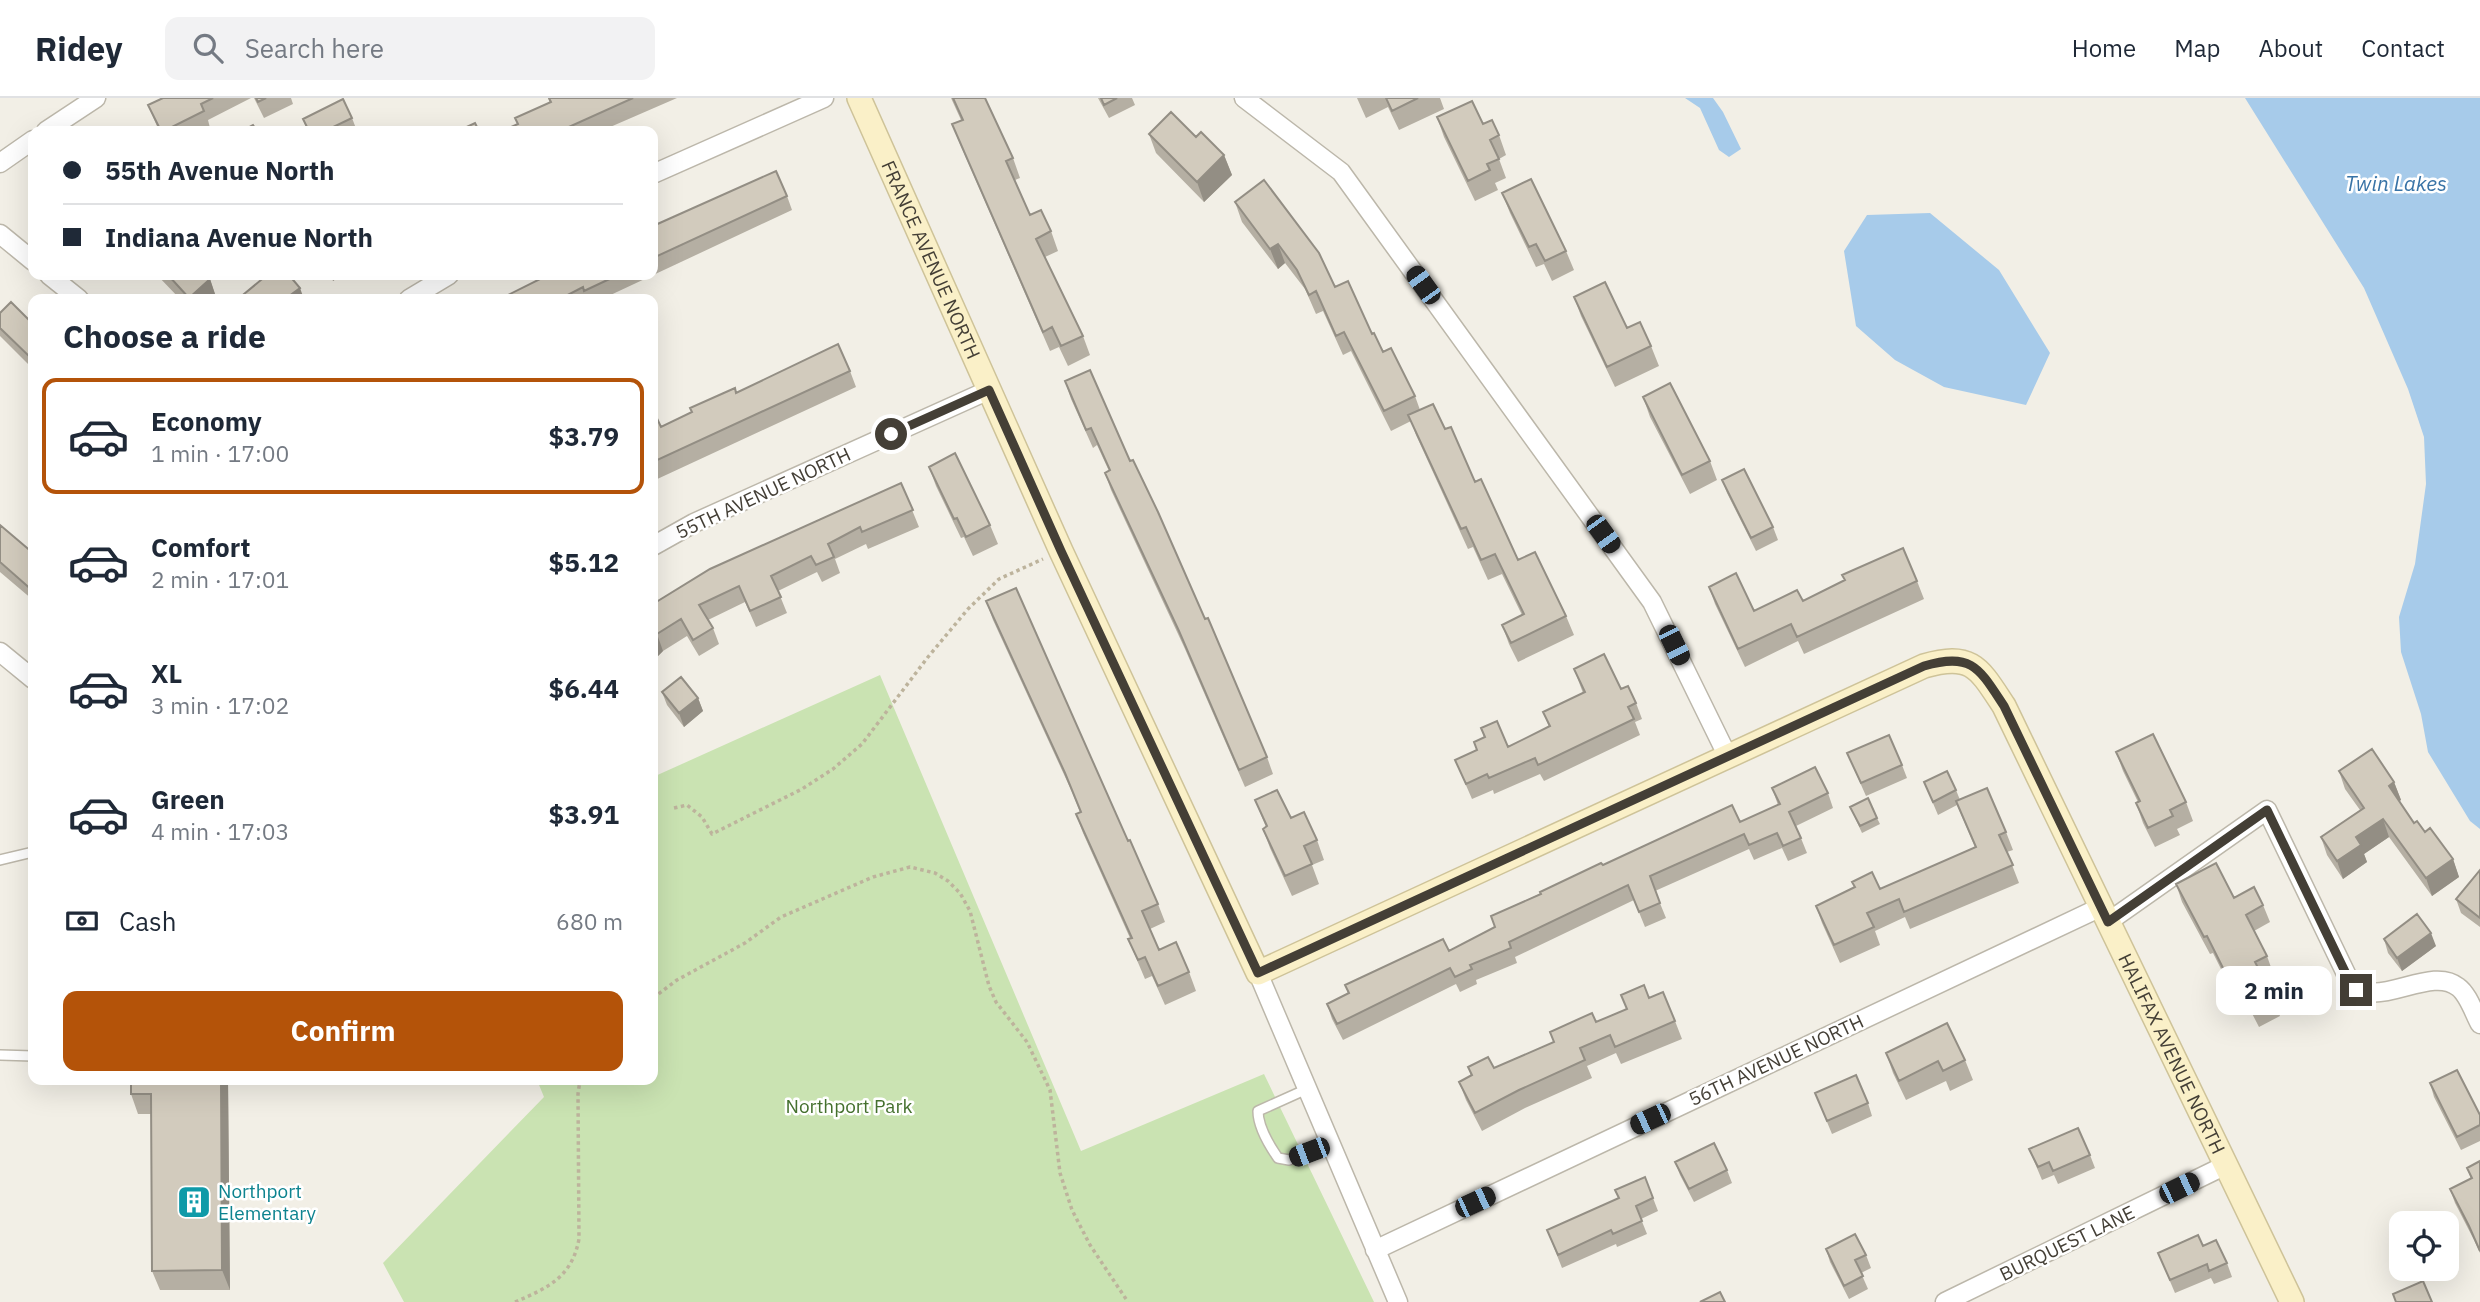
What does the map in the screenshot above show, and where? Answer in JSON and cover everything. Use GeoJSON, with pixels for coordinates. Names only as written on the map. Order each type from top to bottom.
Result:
{"type":"FeatureCollection","features":[{"type":"Feature","properties":{"kind":"street"},"geometry":{"type":"LineString","coordinates":[[54,126],[96,98]]}},
{"type":"Feature","properties":{"kind":"street"},"geometry":{"type":"LineString","coordinates":[[658,172],[824,98]]}},
{"type":"Feature","properties":{"kind":"street","name":"FRANCE AVENUE NORTH"},"geometry":{"type":"LineString","coordinates":[[859,98],[1061,551],[1258,973],[1398,1302]]}},
{"type":"Feature","properties":{"kind":"street"},"geometry":{"type":"LineString","coordinates":[[1244,98],[1341,172],[1652,601],[1727,755],[1258,973]]}},
{"type":"Feature","properties":{"kind":"street"},"geometry":{"type":"LineString","coordinates":[[0,163],[28,143]]}},
{"type":"Feature","properties":{"kind":"street"},"geometry":{"type":"LineString","coordinates":[[0,234],[28,257]]}},
{"type":"Feature","properties":{"kind":"street"},"geometry":{"type":"LineString","coordinates":[[56,280],[73,294]]}},
{"type":"Feature","properties":{"kind":"street"},"geometry":{"type":"LineString","coordinates":[[417,294],[441,280]]}},
{"type":"Feature","properties":{"kind":"street","name":"55TH AVENUE NORTH"},"geometry":{"type":"LineString","coordinates":[[658,543],[694,523],[989,390]]}},
{"type":"Feature","properties":{"kind":"street"},"geometry":{"type":"LineString","coordinates":[[0,652],[28,675]]}},
{"type":"Feature","properties":{"kind":"street","name":"HALIFAX AVENUE NORTH"},"geometry":{"type":"LineString","coordinates":[[1727,755],[1945,659],[1966,662],[1984,676],[2004,706],[2292,1302]]}},
{"type":"Feature","properties":{"kind":"street","name":"56TH AVENUE NORTH"},"geometry":{"type":"LineString","coordinates":[[1375,1250],[2104,914],[2267,810],[2356,990],[2368,993],[2435,981],[2448,982],[2459,987],[2480,1024]]}},
{"type":"Feature","properties":{"kind":"street","name":"BURQUEST LANE"},"geometry":{"type":"LineString","coordinates":[[1945,1302],[2226,1165]]}},
{"type":"Feature","properties":{"kind":"lane"},"geometry":{"type":"LineString","coordinates":[[0,860],[28,853]]}},
{"type":"Feature","properties":{"kind":"lane"},"geometry":{"type":"LineString","coordinates":[[0,1055],[28,1056]]}},
{"type":"Feature","properties":{"kind":"lane"},"geometry":{"type":"LineString","coordinates":[[1307,1089],[1258,1111],[1271,1147],[1278,1158],[1289,1160],[1330,1143]]}},
{"type":"Feature","properties":{"kind":"path"},"geometry":{"type":"LineString","coordinates":[[674,808],[687,805],[702,817],[712,834],[802,789],[833,769],[862,744],[928,657],[968,609],[999,579],[1061,551]]}},
{"type":"Feature","properties":{"kind":"path"},"geometry":{"type":"LineString","coordinates":[[658,994],[677,980],[745,943],[780,917],[873,877],[910,867],[935,873],[948,881],[960,893],[971,911],[989,986],[996,1002],[1027,1042],[1041,1066],[1050,1090],[1060,1173],[1072,1210],[1090,1245],[1128,1302]]}},
{"type":"Feature","properties":{"kind":"path"},"geometry":{"type":"LineString","coordinates":[[514,1302],[558,1279],[573,1262],[579,1229],[579,1085]]}},
{"type":"Feature","properties":{"kind":"green space","name":"Northport Park"},"geometry":{"type":"Polygon","coordinates":[[[880,675],[1081,1151],[1264,1074],[1374,1302],[404,1302],[383,1263],[544,1097],[539,1085],[658,1085],[658,775],[880,675]]]}},
{"type":"Feature","properties":{"kind":"water"},"geometry":{"type":"Polygon","coordinates":[[[1685,98],[1713,98],[1741,149],[1729,157],[1719,150],[1700,108],[1685,98]]]}},
{"type":"Feature","properties":{"kind":"water","name":"Twin Lakes"},"geometry":{"type":"Polygon","coordinates":[[[2245,98],[2480,98],[2480,829],[2470,821],[2428,752],[2421,714],[2401,652],[2399,617],[2415,564],[2426,484],[2424,437],[2408,389],[2364,288],[2245,98]]]}},
{"type":"Feature","properties":{"kind":"water"},"geometry":{"type":"Polygon","coordinates":[[[1930,213],[1999,270],[2050,353],[2026,405],[1944,387],[1895,360],[1856,326],[1844,251],[1867,215],[1930,213]]]}},
{"type":"Feature","properties":{"kind":"building"},"geometry":{"type":"Polygon","coordinates":[[[163,98],[213,98],[201,104],[204,111],[174,126],[158,126],[148,105],[163,98]]]}},
{"type":"Feature","properties":{"kind":"building"},"geometry":{"type":"Polygon","coordinates":[[[549,98],[633,98],[571,126],[513,126],[518,124],[515,118],[551,102],[549,98]]]}},
{"type":"Feature","properties":{"kind":"building"},"geometry":{"type":"Polygon","coordinates":[[[953,98],[985,98],[1013,158],[1006,161],[1030,215],[1041,210],[1051,231],[1036,239],[1083,336],[1061,346],[1052,327],[1043,332],[952,124],[963,120],[953,98]]]}},
{"type":"Feature","properties":{"kind":"building"},"geometry":{"type":"Polygon","coordinates":[[[1101,98],[1117,98],[1104,105],[1101,98]]]}},
{"type":"Feature","properties":{"kind":"building"},"geometry":{"type":"Polygon","coordinates":[[[1386,98],[1418,98],[1392,111],[1386,98]]]}},
{"type":"Feature","properties":{"kind":"building"},"geometry":{"type":"Polygon","coordinates":[[[343,99],[352,118],[335,126],[306,126],[303,119],[343,99]]]}},
{"type":"Feature","properties":{"kind":"building"},"geometry":{"type":"Polygon","coordinates":[[[1472,101],[1483,124],[1492,120],[1499,135],[1490,140],[1499,159],[1487,164],[1490,170],[1468,181],[1437,117],[1472,101]]]}},
{"type":"Feature","properties":{"kind":"building"},"geometry":{"type":"Polygon","coordinates":[[[1171,112],[1196,137],[1201,132],[1224,155],[1197,182],[1149,134],[1171,112]]]}},
{"type":"Feature","properties":{"kind":"building"},"geometry":{"type":"Polygon","coordinates":[[[776,171],[787,196],[658,256],[658,224],[776,171]]]}},
{"type":"Feature","properties":{"kind":"building"},"geometry":{"type":"Polygon","coordinates":[[[1531,179],[1566,251],[1545,261],[1536,244],[1529,247],[1502,193],[1531,179]]]}},
{"type":"Feature","properties":{"kind":"building"},"geometry":{"type":"Polygon","coordinates":[[[1264,180],[1319,253],[1335,287],[1348,281],[1372,334],[1374,333],[1383,352],[1391,348],[1415,396],[1384,411],[1344,332],[1336,336],[1316,291],[1309,295],[1297,270],[1278,244],[1270,249],[1235,202],[1264,180]]]}},
{"type":"Feature","properties":{"kind":"building"},"geometry":{"type":"Polygon","coordinates":[[[173,280],[209,280],[193,294],[185,294],[173,280]]]}},
{"type":"Feature","properties":{"kind":"building"},"geometry":{"type":"Polygon","coordinates":[[[261,280],[293,280],[300,288],[292,294],[244,294],[261,280]]]}},
{"type":"Feature","properties":{"kind":"building"},"geometry":{"type":"Polygon","coordinates":[[[538,280],[607,280],[584,291],[583,287],[570,294],[510,294],[538,280]]]}},
{"type":"Feature","properties":{"kind":"building"},"geometry":{"type":"Polygon","coordinates":[[[1605,282],[1627,328],[1640,322],[1651,346],[1607,367],[1574,297],[1605,282]]]}},
{"type":"Feature","properties":{"kind":"building"},"geometry":{"type":"Polygon","coordinates":[[[11,302],[28,319],[28,355],[0,328],[0,313],[11,302]]]}},
{"type":"Feature","properties":{"kind":"building"},"geometry":{"type":"Polygon","coordinates":[[[838,344],[850,371],[658,460],[658,421],[661,427],[692,412],[690,408],[735,388],[736,393],[838,344]]]}},
{"type":"Feature","properties":{"kind":"building"},"geometry":{"type":"Polygon","coordinates":[[[1090,370],[1130,461],[1133,460],[1158,512],[1205,619],[1208,618],[1267,757],[1239,770],[1179,631],[1105,473],[1110,470],[1091,428],[1086,430],[1065,381],[1090,370]]]}},
{"type":"Feature","properties":{"kind":"building"},"geometry":{"type":"Polygon","coordinates":[[[1670,383],[1710,461],[1682,475],[1643,397],[1670,383]]]}},
{"type":"Feature","properties":{"kind":"building"},"geometry":{"type":"Polygon","coordinates":[[[1433,404],[1445,429],[1451,427],[1475,482],[1481,479],[1518,560],[1535,552],[1566,616],[1511,643],[1502,625],[1524,614],[1495,554],[1481,560],[1466,527],[1461,529],[1408,415],[1433,404]]]}},
{"type":"Feature","properties":{"kind":"building"},"geometry":{"type":"Polygon","coordinates":[[[955,453],[990,525],[966,537],[957,518],[954,519],[929,467],[955,453]]]}},
{"type":"Feature","properties":{"kind":"building"},"geometry":{"type":"Polygon","coordinates":[[[1744,469],[1773,527],[1751,538],[1722,480],[1744,469]]]}},
{"type":"Feature","properties":{"kind":"building"},"geometry":{"type":"Polygon","coordinates":[[[901,483],[913,510],[862,532],[860,527],[828,544],[834,557],[816,565],[811,556],[771,576],[781,597],[750,611],[739,586],[699,605],[713,628],[693,640],[681,619],[658,633],[658,601],[710,569],[901,483]]]}},
{"type":"Feature","properties":{"kind":"building"},"geometry":{"type":"Polygon","coordinates":[[[0,525],[28,549],[28,587],[0,562],[0,525]]]}},
{"type":"Feature","properties":{"kind":"building"},"geometry":{"type":"Polygon","coordinates":[[[1903,548],[1917,581],[1797,637],[1791,624],[1738,649],[1709,587],[1736,573],[1754,611],[1797,590],[1803,601],[1845,580],[1842,575],[1903,548]]]}},
{"type":"Feature","properties":{"kind":"building"},"geometry":{"type":"Polygon","coordinates":[[[1016,588],[1158,904],[1142,911],[1159,950],[1176,942],[1189,972],[1158,986],[1145,957],[1138,960],[1128,939],[1132,938],[1076,814],[1081,812],[1065,773],[986,601],[1016,588]]]}},
{"type":"Feature","properties":{"kind":"building"},"geometry":{"type":"Polygon","coordinates":[[[1604,654],[1621,689],[1628,686],[1636,703],[1628,707],[1634,719],[1538,765],[1535,758],[1489,778],[1487,774],[1466,784],[1455,760],[1477,750],[1474,742],[1485,737],[1481,728],[1497,721],[1508,747],[1550,726],[1543,712],[1585,692],[1574,669],[1604,654]]]}},
{"type":"Feature","properties":{"kind":"building"},"geometry":{"type":"Polygon","coordinates":[[[681,677],[698,698],[679,713],[662,692],[681,677]]]}},
{"type":"Feature","properties":{"kind":"building"},"geometry":{"type":"Polygon","coordinates":[[[2153,734],[2186,802],[2170,810],[2173,816],[2148,828],[2136,803],[2140,801],[2116,752],[2153,734]]]}},
{"type":"Feature","properties":{"kind":"building"},"geometry":{"type":"Polygon","coordinates":[[[1889,735],[1902,765],[1861,783],[1847,753],[1889,735]]]}},
{"type":"Feature","properties":{"kind":"building"},"geometry":{"type":"Polygon","coordinates":[[[2372,749],[2394,782],[2389,786],[2414,823],[2417,821],[2425,832],[2430,828],[2453,859],[2426,878],[2383,819],[2356,837],[2361,845],[2337,861],[2321,837],[2364,808],[2339,771],[2372,749]]]}},
{"type":"Feature","properties":{"kind":"building"},"geometry":{"type":"Polygon","coordinates":[[[1815,767],[1828,793],[1789,812],[1801,838],[1783,846],[1777,833],[1749,845],[1744,834],[1650,876],[1660,903],[1639,912],[1628,885],[1509,942],[1511,948],[1470,965],[1472,969],[1455,977],[1450,968],[1337,1024],[1327,1004],[1349,993],[1345,985],[1443,939],[1449,951],[1495,927],[1491,916],[1601,863],[1603,865],[1732,805],[1740,822],[1780,804],[1772,788],[1815,767]]]}},
{"type":"Feature","properties":{"kind":"building"},"geometry":{"type":"Polygon","coordinates":[[[1947,771],[1956,790],[1933,802],[1924,782],[1947,771]]]}},
{"type":"Feature","properties":{"kind":"building"},"geometry":{"type":"Polygon","coordinates":[[[1987,788],[2006,832],[1999,835],[2013,865],[1904,912],[1899,899],[1867,913],[1874,927],[1834,945],[1816,906],[1855,887],[1852,882],[1872,872],[1880,889],[1976,847],[1956,801],[1987,788]]]}},
{"type":"Feature","properties":{"kind":"building"},"geometry":{"type":"Polygon","coordinates":[[[1277,790],[1291,818],[1304,812],[1317,840],[1304,846],[1312,864],[1285,876],[1263,829],[1267,826],[1255,800],[1277,790]]]}},
{"type":"Feature","properties":{"kind":"building"},"geometry":{"type":"Polygon","coordinates":[[[1868,798],[1877,818],[1860,826],[1850,807],[1868,798]]]}},
{"type":"Feature","properties":{"kind":"building"},"geometry":{"type":"Polygon","coordinates":[[[2216,863],[2234,898],[2254,887],[2263,905],[2246,915],[2267,956],[2255,962],[2274,999],[2253,1010],[2235,974],[2228,978],[2176,884],[2216,863]]]}},
{"type":"Feature","properties":{"kind":"building"},"geometry":{"type":"Polygon","coordinates":[[[2480,870],[2480,918],[2456,899],[2480,870]]]}},
{"type":"Feature","properties":{"kind":"building"},"geometry":{"type":"Polygon","coordinates":[[[2417,914],[2431,933],[2397,958],[2384,939],[2417,914]]]}},
{"type":"Feature","properties":{"kind":"building"},"geometry":{"type":"Polygon","coordinates":[[[1644,985],[1649,998],[1663,992],[1675,1021],[1615,1047],[1610,1035],[1580,1048],[1585,1060],[1475,1113],[1459,1082],[1472,1075],[1468,1067],[1488,1057],[1494,1068],[1554,1042],[1550,1032],[1592,1013],[1596,1022],[1627,1009],[1621,995],[1644,985]]]}},
{"type":"Feature","properties":{"kind":"building"},"geometry":{"type":"Polygon","coordinates":[[[1947,1023],[1965,1060],[1943,1071],[1938,1061],[1899,1081],[1886,1053],[1947,1023]]]}},
{"type":"Feature","properties":{"kind":"building"},"geometry":{"type":"Polygon","coordinates":[[[2457,1070],[2480,1115],[2480,1125],[2457,1137],[2430,1083],[2457,1070]]]}},
{"type":"Feature","properties":{"kind":"building"},"geometry":{"type":"Polygon","coordinates":[[[1856,1075],[1868,1103],[1827,1121],[1815,1093],[1856,1075]]]}},
{"type":"Feature","properties":{"kind":"building","name":"Northport Elementary"},"geometry":{"type":"Polygon","coordinates":[[[131,1085],[221,1085],[222,1270],[152,1271],[151,1094],[131,1094],[131,1085]]]}},
{"type":"Feature","properties":{"kind":"building"},"geometry":{"type":"Polygon","coordinates":[[[2078,1128],[2090,1155],[2053,1171],[2049,1162],[2038,1167],[2029,1149],[2078,1128]]]}},
{"type":"Feature","properties":{"kind":"building"},"geometry":{"type":"Polygon","coordinates":[[[1714,1143],[1727,1170],[1689,1189],[1675,1162],[1714,1143]]]}},
{"type":"Feature","properties":{"kind":"building"},"geometry":{"type":"Polygon","coordinates":[[[2480,1161],[2480,1251],[2450,1189],[2472,1178],[2467,1168],[2480,1161]]]}},
{"type":"Feature","properties":{"kind":"building"},"geometry":{"type":"Polygon","coordinates":[[[1645,1177],[1653,1198],[1636,1206],[1642,1221],[1613,1234],[1611,1230],[1558,1255],[1547,1230],[1619,1198],[1615,1190],[1645,1177]]]}},
{"type":"Feature","properties":{"kind":"building"},"geometry":{"type":"Polygon","coordinates":[[[1855,1234],[1866,1255],[1855,1260],[1863,1276],[1844,1286],[1826,1249],[1855,1234]]]}},
{"type":"Feature","properties":{"kind":"building"},"geometry":{"type":"Polygon","coordinates":[[[2198,1235],[2203,1246],[2216,1240],[2227,1263],[2209,1271],[2207,1264],[2170,1280],[2158,1253],[2198,1235]]]}},
{"type":"Feature","properties":{"kind":"building"},"geometry":{"type":"Polygon","coordinates":[[[2423,1281],[2432,1302],[2396,1302],[2393,1294],[2423,1281]]]}},
{"type":"Feature","properties":{"kind":"building"},"geometry":{"type":"Polygon","coordinates":[[[1720,1292],[1725,1302],[1700,1302],[1720,1292]]]}},
{"type":"Feature","properties":{"kind":"place","name":"Northport Elementary"},"geometry":{"type":"Point","coordinates":[194,1202]}},
{"type":"Feature","properties":{"kind":"route"},"geometry":{"type":"LineString","coordinates":[[891,434],[989,390],[1258,973],[1776,733],[1945,659],[1966,662],[1984,676],[2004,706],[2108,922],[2267,810],[2356,990]]}}]}
